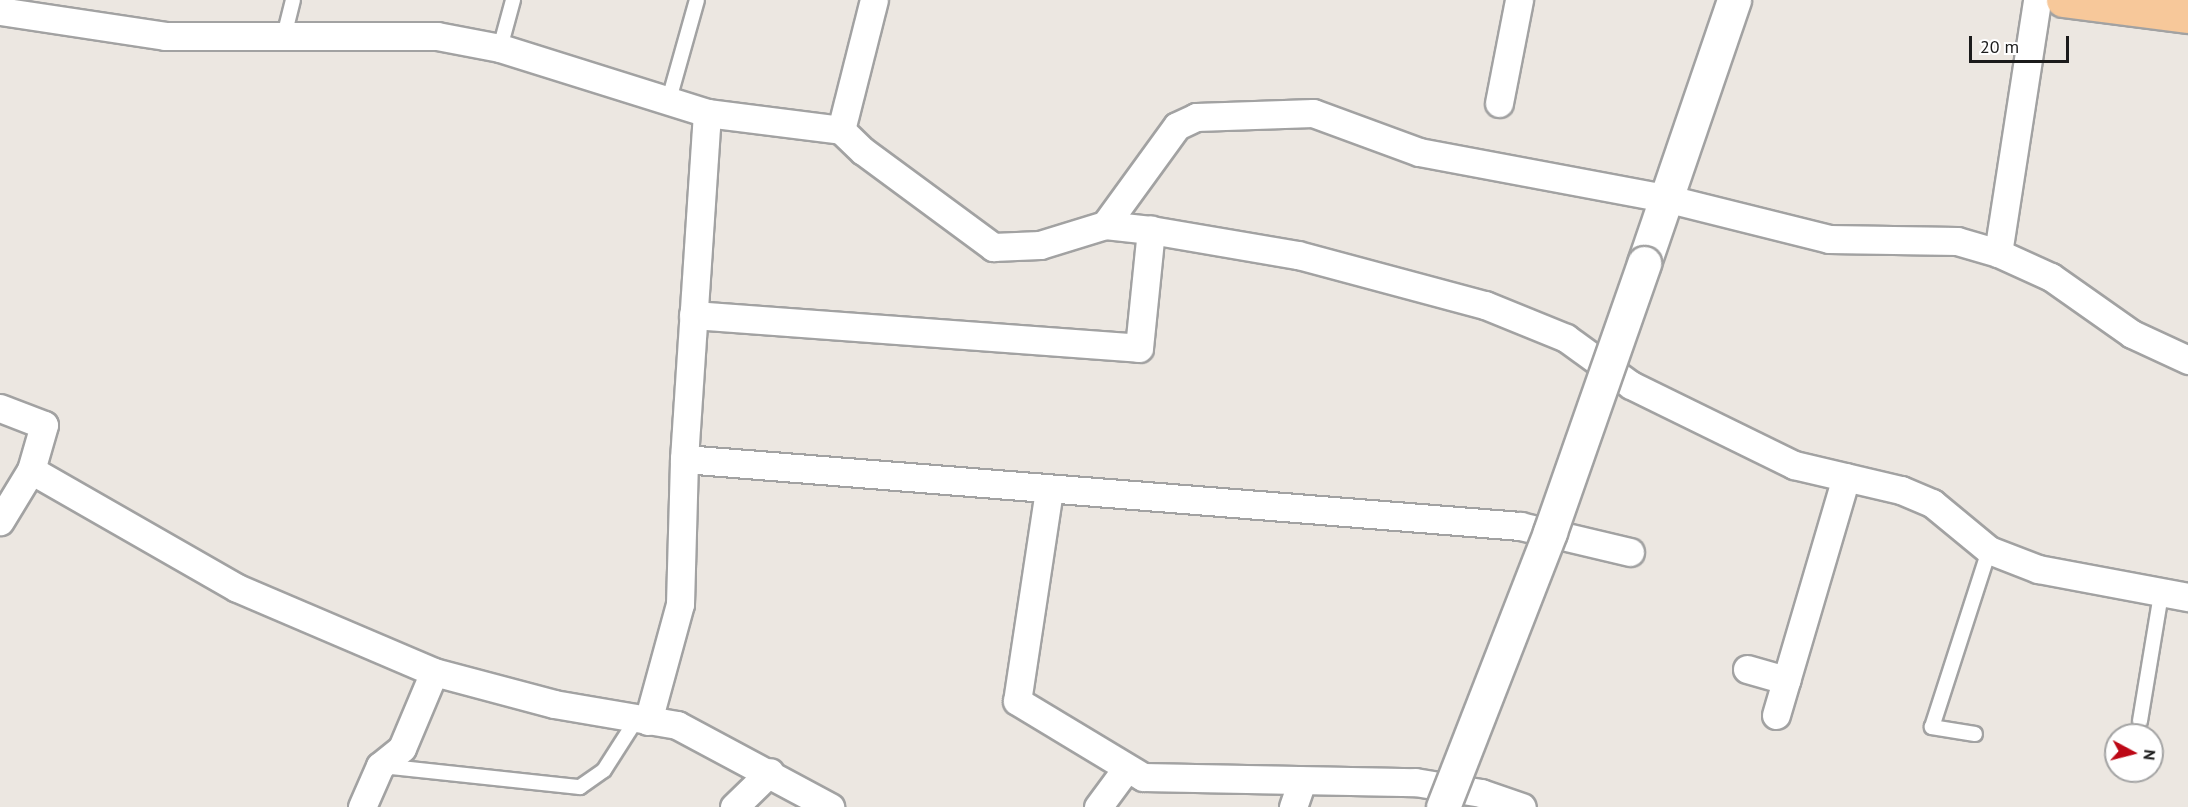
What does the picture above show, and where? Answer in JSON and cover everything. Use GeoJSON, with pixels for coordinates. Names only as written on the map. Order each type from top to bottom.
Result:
{"type":"FeatureCollection","features":[{"type":"Feature","properties":{"kind":"main road"},"geometry":{"type":"LineString","coordinates":[[2063,0],[2188,16]]}},
{"type":"Feature","properties":{"kind":"street"},"geometry":{"type":"LineString","coordinates":[[842,130],[874,0]]}},
{"type":"Feature","properties":{"kind":"street"},"geometry":{"type":"LineString","coordinates":[[1499,103],[1519,0]]}},
{"type":"Feature","properties":{"kind":"street"},"geometry":{"type":"LineString","coordinates":[[1443,807],[1550,532],[1734,0]]}},
{"type":"Feature","properties":{"kind":"street"},"geometry":{"type":"LineString","coordinates":[[1998,253],[2037,0]]}},
{"type":"Feature","properties":{"kind":"street"},"geometry":{"type":"LineString","coordinates":[[0,11],[165,36],[437,36],[500,48],[668,103],[707,113],[842,130],[863,152],[993,247],[1040,245],[1105,225],[1151,230],[1298,255],[1485,305],[1566,338],[1631,385],[1794,465],[1901,490],[1932,503],[1989,550],[2038,569],[2161,594],[2188,597]]}},
{"type":"Feature","properties":{"kind":"street"},"geometry":{"type":"LineString","coordinates":[[642,721],[680,604],[684,459],[707,113]]}},
{"type":"Feature","properties":{"kind":"street"},"geometry":{"type":"LineString","coordinates":[[1105,225],[1177,126],[1196,117],[1313,113],[1419,152],[1665,198],[1829,239],[1957,241],[1998,253],[2051,277],[2132,334],[2188,360]]}},
{"type":"Feature","properties":{"kind":"street"},"geometry":{"type":"LineString","coordinates":[[693,315],[1139,348],[1151,230]]}},
{"type":"Feature","properties":{"kind":"street"},"geometry":{"type":"LineString","coordinates":[[0,408],[44,425],[31,470],[0,521]]}},
{"type":"Feature","properties":{"kind":"street"},"geometry":{"type":"LineString","coordinates":[[684,459],[1520,526],[1629,552]]}},
{"type":"Feature","properties":{"kind":"street"},"geometry":{"type":"LineString","coordinates":[[31,470],[237,588],[434,672],[554,704],[642,721],[676,725],[770,772],[830,807]]}},
{"type":"Feature","properties":{"kind":"street"},"geometry":{"type":"LineString","coordinates":[[1776,715],[1846,477]]}},
{"type":"Feature","properties":{"kind":"street"},"geometry":{"type":"LineString","coordinates":[[1049,490],[1017,702],[1126,770],[1143,777],[1415,782],[1508,805]]}},
{"type":"Feature","properties":{"kind":"street"},"geometry":{"type":"LineString","coordinates":[[1747,669],[1786,680]]}},
{"type":"Feature","properties":{"kind":"street"},"geometry":{"type":"LineString","coordinates":[[363,807],[380,766],[402,748],[434,672]]}},
{"type":"Feature","properties":{"kind":"street"},"geometry":{"type":"LineString","coordinates":[[1098,807],[1126,770]]}},
{"type":"Feature","properties":{"kind":"street"},"geometry":{"type":"LineString","coordinates":[[734,807],[770,772]]}},
{"type":"Feature","properties":{"kind":"street"},"geometry":{"type":"LineString","coordinates":[[1293,807],[1302,781]]}},
{"type":"Feature","properties":{"kind":"lane"},"geometry":{"type":"LineString","coordinates":[[284,36],[293,0]]}},
{"type":"Feature","properties":{"kind":"lane"},"geometry":{"type":"LineString","coordinates":[[500,48],[513,0]]}},
{"type":"Feature","properties":{"kind":"lane"},"geometry":{"type":"LineString","coordinates":[[668,103],[697,0]]}},
{"type":"Feature","properties":{"kind":"lane"},"geometry":{"type":"LineString","coordinates":[[1975,734],[1932,727],[1989,550]]}},
{"type":"Feature","properties":{"kind":"lane"},"geometry":{"type":"LineString","coordinates":[[2140,721],[2161,594]]}},
{"type":"Feature","properties":{"kind":"lane"},"geometry":{"type":"LineString","coordinates":[[380,766],[580,787],[604,770],[642,721]]}}]}
